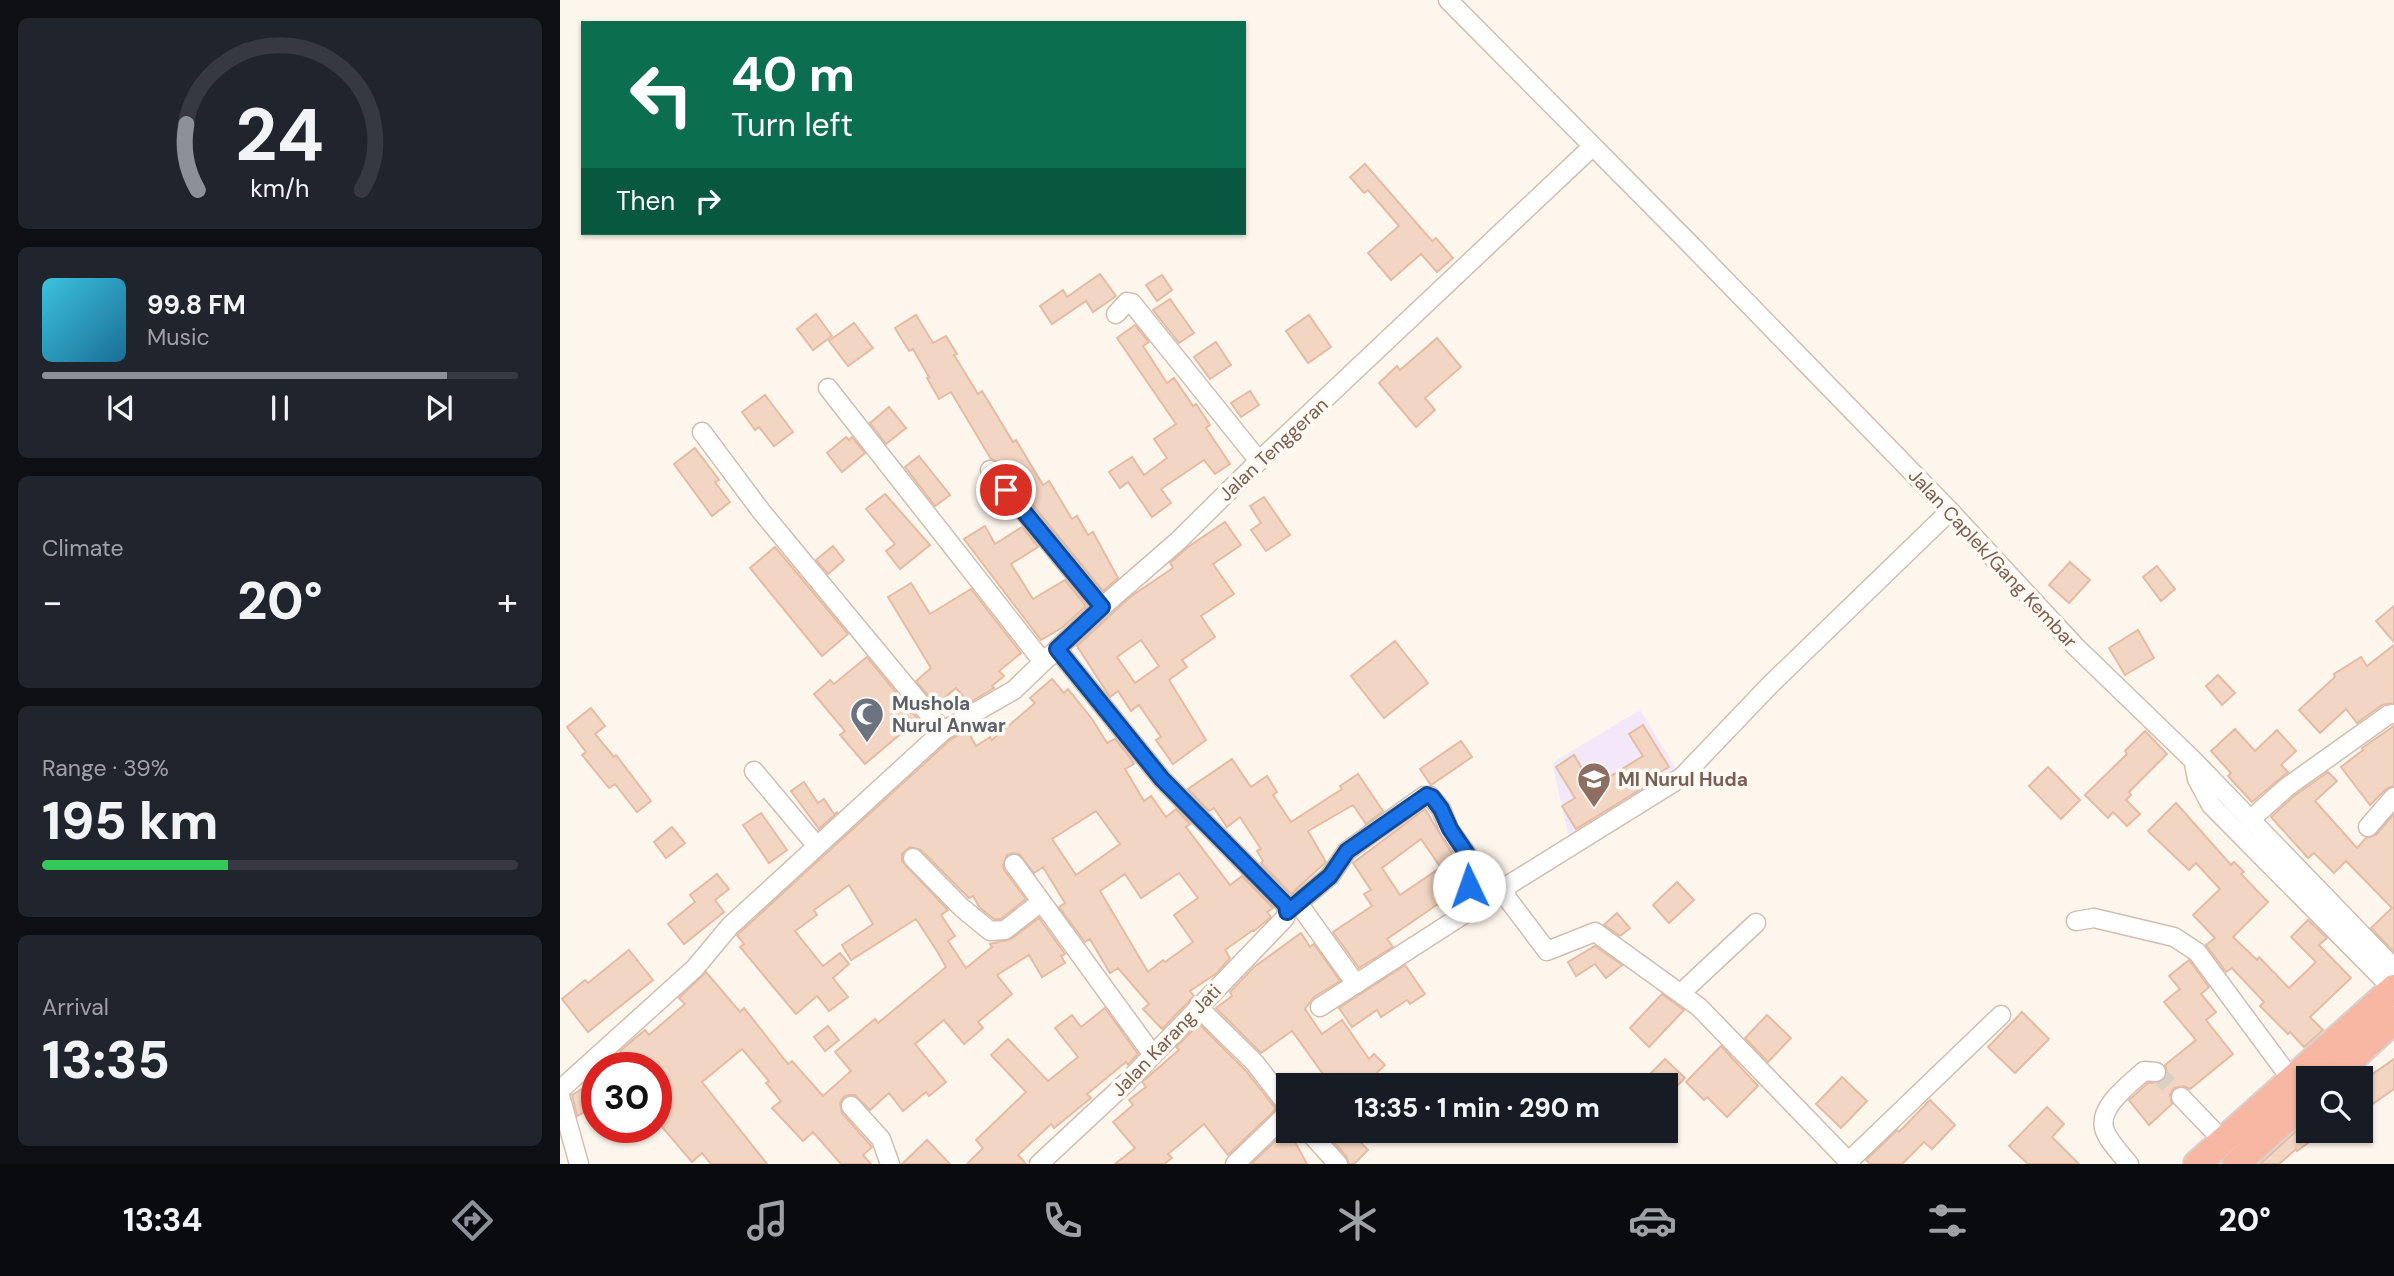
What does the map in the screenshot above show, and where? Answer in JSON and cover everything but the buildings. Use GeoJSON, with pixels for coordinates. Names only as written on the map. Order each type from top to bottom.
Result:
{"type":"FeatureCollection","features":[{"type":"Feature","properties":{"kind":"highway"},"geometry":{"type":"LineString","coordinates":[[2320,1066],[2394,982]]}},
{"type":"Feature","properties":{"kind":"highway"},"geometry":{"type":"LineString","coordinates":[[2344,1066],[2394,1020]]}},
{"type":"Feature","properties":{"kind":"highway"},"geometry":{"type":"LineString","coordinates":[[2197,1164],[2236,1157],[2296,1093]]}},
{"type":"Feature","properties":{"kind":"street"},"geometry":{"type":"LineString","coordinates":[[1448,0],[1592,147]]}},
{"type":"Feature","properties":{"kind":"street","name":"Jalan Tenggeran"},"geometry":{"type":"LineString","coordinates":[[560,1090],[695,968],[730,926],[816,845],[943,731],[1014,690],[1102,607],[1178,541],[1259,461],[1592,147]]}},
{"type":"Feature","properties":{"kind":"street","name":"Jalan Caplek/Gang Kembar"},"geometry":{"type":"LineString","coordinates":[[1592,147],[1950,511],[2076,647],[2194,761],[2394,982]]}},
{"type":"Feature","properties":{"kind":"street"},"geometry":{"type":"LineString","coordinates":[[1116,314],[1127,302],[1132,303],[1259,461]]}},
{"type":"Feature","properties":{"kind":"street"},"geometry":{"type":"LineString","coordinates":[[828,388],[1044,662]]}},
{"type":"Feature","properties":{"kind":"street"},"geometry":{"type":"LineString","coordinates":[[702,432],[761,511],[943,731]]}},
{"type":"Feature","properties":{"kind":"street"},"geometry":{"type":"LineString","coordinates":[[990,470],[1102,607]]}},
{"type":"Feature","properties":{"kind":"street"},"geometry":{"type":"LineString","coordinates":[[1950,511],[1770,685],[1682,777],[1507,887],[1507,898],[1547,950],[1595,932],[1681,993],[1699,1007],[1850,1163],[2001,1014]]}},
{"type":"Feature","properties":{"kind":"street"},"geometry":{"type":"LineString","coordinates":[[1057,649],[1162,779],[1286,905],[1293,907],[1356,984],[1320,1007]]}},
{"type":"Feature","properties":{"kind":"street"},"geometry":{"type":"LineString","coordinates":[[2250,820],[2287,787],[2388,715],[2394,714]]}},
{"type":"Feature","properties":{"kind":"street"},"geometry":{"type":"LineString","coordinates":[[2194,761],[2197,779],[2211,805],[2394,982]]}},
{"type":"Feature","properties":{"kind":"street"},"geometry":{"type":"LineString","coordinates":[[754,771],[816,845]]}},
{"type":"Feature","properties":{"kind":"street","name":"Jalan Karang Jati"},"geometry":{"type":"LineString","coordinates":[[1039,1164],[1153,1055],[1278,926],[1293,907],[1330,876],[1347,851],[1424,796],[1432,797],[1473,865],[1469,886],[1483,893],[1486,900],[1356,984]]}},
{"type":"Feature","properties":{"kind":"street"},"geometry":{"type":"LineString","coordinates":[[2368,827],[2394,797]]}},
{"type":"Feature","properties":{"kind":"street"},"geometry":{"type":"LineString","coordinates":[[913,858],[961,907],[990,931],[1005,930],[1041,902]]}},
{"type":"Feature","properties":{"kind":"street"},"geometry":{"type":"LineString","coordinates":[[1014,864],[1153,1055]]}},
{"type":"Feature","properties":{"kind":"street"},"geometry":{"type":"LineString","coordinates":[[2076,921],[2098,919],[2175,937],[2185,943],[2197,952],[2296,1084]]}},
{"type":"Feature","properties":{"kind":"street"},"geometry":{"type":"LineString","coordinates":[[1681,993],[1756,923]]}},
{"type":"Feature","properties":{"kind":"street"},"geometry":{"type":"LineString","coordinates":[[1198,1007],[1255,1063],[1276,1090]]}},
{"type":"Feature","properties":{"kind":"street"},"geometry":{"type":"LineString","coordinates":[[2129,1164],[2107,1135],[2104,1118],[2113,1101],[2144,1071],[2156,1072]]}},
{"type":"Feature","properties":{"kind":"street"},"geometry":{"type":"LineString","coordinates":[[560,1096],[579,1164]]}},
{"type":"Feature","properties":{"kind":"street"},"geometry":{"type":"LineString","coordinates":[[2181,1097],[2236,1157]]}},
{"type":"Feature","properties":{"kind":"street"},"geometry":{"type":"LineString","coordinates":[[851,1106],[881,1139],[890,1164]]}},
{"type":"Feature","properties":{"kind":"street"},"geometry":{"type":"LineString","coordinates":[[1235,1164],[1276,1125]]}},
{"type":"Feature","properties":{"kind":"street"},"geometry":{"type":"LineString","coordinates":[[1319,1143],[1338,1164]]}},
{"type":"Feature","properties":{"kind":"shaded area","name":"MI Nurul Huda"},"geometry":{"type":"Polygon","coordinates":[[[1640,710],[1680,775],[1570,842],[1552,763],[1640,710]]]}},
{"type":"Feature","properties":{"kind":"tunnel"},"geometry":{"type":"LineString","coordinates":[[2156,1072],[2181,1097]]}},
{"type":"Feature","properties":{"kind":"place","name":"Mushola Nurul Anwar"},"geometry":{"type":"Point","coordinates":[867,744]}},
{"type":"Feature","properties":{"kind":"place","name":"MI Nurul Huda"},"geometry":{"type":"Point","coordinates":[1594,809]}},
{"type":"Feature","properties":{"kind":"route"},"geometry":{"type":"LineString","coordinates":[[1006,490],[1102,607],[1057,649],[1162,779],[1286,905],[1287,912],[1330,876],[1347,851],[1427,795],[1432,797],[1441,809],[1450,829],[1471,860],[1473,870],[1469,886]]}}]}
